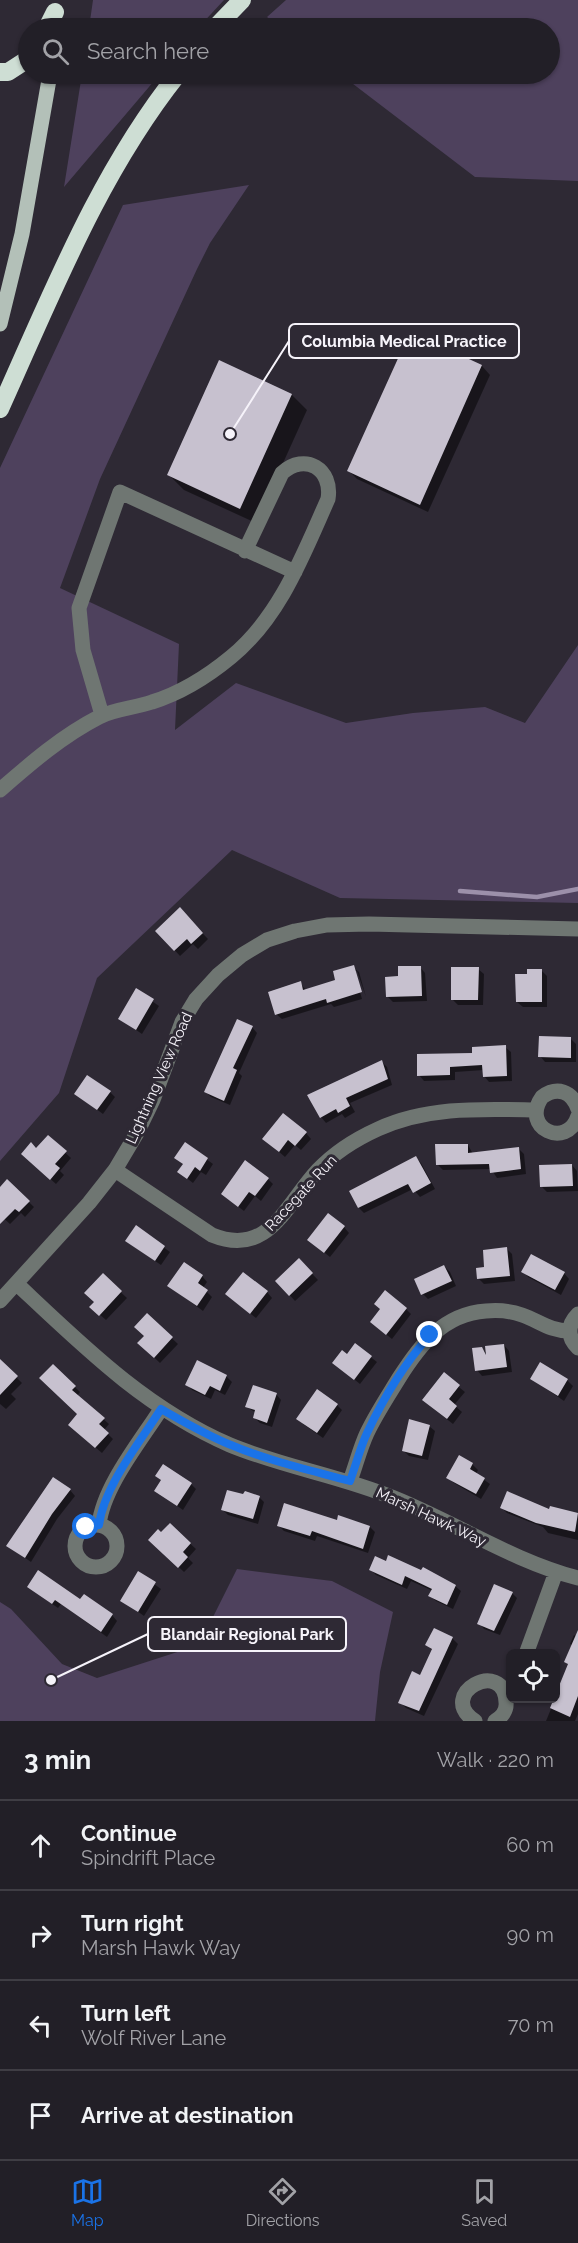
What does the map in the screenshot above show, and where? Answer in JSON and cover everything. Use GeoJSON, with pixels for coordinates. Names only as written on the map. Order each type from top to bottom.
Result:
{"type":"FeatureCollection","features":[{"type":"Feature","properties":{"kind":"highway"},"geometry":{"type":"LineString","coordinates":[[225,18],[242,0]]}},
{"type":"Feature","properties":{"kind":"highway"},"geometry":{"type":"LineString","coordinates":[[0,72],[9,72],[18,66]]}},
{"type":"Feature","properties":{"kind":"highway"},"geometry":{"type":"LineString","coordinates":[[0,409],[79,236],[107,183],[149,113],[171,84]]}},
{"type":"Feature","properties":{"kind":"main road"},"geometry":{"type":"LineString","coordinates":[[0,324],[22,234],[48,84]]}},
{"type":"Feature","properties":{"kind":"street"},"geometry":{"type":"LineString","coordinates":[[0,790],[51,746],[102,715],[153,702],[178,692],[223,663],[254,634],[273,611],[295,572],[328,499],[330,489],[326,476],[314,466],[299,464],[292,465],[282,473],[245,551]]}},
{"type":"Feature","properties":{"kind":"street"},"geometry":{"type":"LineString","coordinates":[[102,715],[82,650],[79,608],[120,492],[295,572]]}},
{"type":"Feature","properties":{"kind":"street","name":"Lightning View Road"},"geometry":{"type":"LineString","coordinates":[[0,1301],[89,1203],[115,1170],[153,1100],[182,1022],[196,999],[218,975],[267,940],[295,931],[338,924],[578,929]]}},
{"type":"Feature","properties":{"kind":"street"},"geometry":{"type":"LineString","coordinates":[[578,1109],[575,1100],[570,1095],[555,1091],[542,1096],[536,1110],[539,1123],[543,1128],[555,1133],[568,1131],[578,1116]]}},
{"type":"Feature","properties":{"kind":"street","name":"Racegate Run"},"geometry":{"type":"LineString","coordinates":[[115,1170],[212,1235],[238,1242],[254,1238],[272,1227],[319,1169],[357,1139],[378,1129],[400,1120],[452,1110],[536,1110]]}},
{"type":"Feature","properties":{"kind":"street","name":"Marsh Hawk Way"},"geometry":{"type":"LineString","coordinates":[[17,1284],[124,1381],[161,1409],[197,1430],[270,1459],[350,1481],[435,1515],[509,1553],[556,1572],[578,1578]]}},
{"type":"Feature","properties":{"kind":"street"},"geometry":{"type":"LineString","coordinates":[[350,1481],[366,1435],[378,1411],[418,1349],[430,1335],[447,1322],[466,1314],[503,1311],[521,1315],[556,1331],[569,1331]]}},
{"type":"Feature","properties":{"kind":"street"},"geometry":{"type":"LineString","coordinates":[[578,1314],[570,1324],[569,1331],[570,1337],[578,1348]]}},
{"type":"Feature","properties":{"kind":"street"},"geometry":{"type":"LineString","coordinates":[[99,1525],[101,1510],[109,1491],[161,1409]]}},
{"type":"Feature","properties":{"kind":"street"},"geometry":{"type":"LineString","coordinates":[[527,1649],[556,1572]]}},
{"type":"Feature","properties":{"kind":"street"},"geometry":{"type":"LineString","coordinates":[[475,1721],[468,1715],[463,1701],[468,1688],[481,1681],[506,1684],[504,1694],[506,1707],[503,1714],[495,1721]]}},
{"type":"Feature","properties":{"kind":"shaded area"},"geometry":{"type":"Polygon","coordinates":[[[93,0],[224,0],[207,18],[90,18],[93,0]]]}},
{"type":"Feature","properties":{"kind":"shaded area"},"geometry":{"type":"Polygon","coordinates":[[[286,0],[578,0],[578,181],[475,177],[353,84],[560,84],[560,18],[267,17],[286,0]]]}},
{"type":"Feature","properties":{"kind":"shaded area"},"geometry":{"type":"Polygon","coordinates":[[[80,84],[152,84],[64,187],[80,84]]]}},
{"type":"Feature","properties":{"kind":"shaded area"},"geometry":{"type":"Polygon","coordinates":[[[249,185],[210,243],[197,269],[100,479],[60,588],[179,644],[175,730],[236,683],[346,723],[413,713],[485,707],[525,723],[578,645],[578,903],[340,898],[232,850],[97,978],[59,1093],[0,1161],[0,468],[123,205],[249,185]]]}},
{"type":"Feature","properties":{"kind":"shaded area"},"geometry":{"type":"Polygon","coordinates":[[[237,1569],[332,1581],[393,1612],[380,1672],[375,1721],[0,1721],[0,1602],[11,1609],[62,1664],[97,1678],[199,1645],[237,1569]]]}},
{"type":"Feature","properties":{"kind":"building"},"geometry":{"type":"Polygon","coordinates":[[[410,332],[482,365],[420,505],[347,471],[410,332]]]}},
{"type":"Feature","properties":{"kind":"building"},"geometry":{"type":"Polygon","coordinates":[[[219,360],[292,394],[240,509],[167,475],[219,360]]]}},
{"type":"Feature","properties":{"kind":"building"},"geometry":{"type":"Polygon","coordinates":[[[180,907],[203,933],[191,944],[187,939],[174,951],[155,931],[180,907]]]}},
{"type":"Feature","properties":{"kind":"building"},"geometry":{"type":"Polygon","coordinates":[[[354,965],[362,992],[327,1003],[326,999],[275,1015],[268,992],[301,981],[303,990],[335,980],[333,971],[354,965]]]}},
{"type":"Feature","properties":{"kind":"building"},"geometry":{"type":"Polygon","coordinates":[[[398,966],[421,966],[422,996],[386,997],[385,977],[398,976],[398,966]]]}},
{"type":"Feature","properties":{"kind":"building"},"geometry":{"type":"Polygon","coordinates":[[[451,967],[479,967],[478,1000],[451,1000],[451,967]]]}},
{"type":"Feature","properties":{"kind":"building"},"geometry":{"type":"Polygon","coordinates":[[[527,969],[542,969],[542,1002],[516,1002],[515,974],[527,974],[527,969]]]}},
{"type":"Feature","properties":{"kind":"building"},"geometry":{"type":"Polygon","coordinates":[[[136,988],[154,999],[136,1030],[118,1019],[136,988]]]}},
{"type":"Feature","properties":{"kind":"building"},"geometry":{"type":"Polygon","coordinates":[[[237,1019],[253,1026],[233,1068],[237,1070],[224,1101],[204,1092],[237,1019]]]}},
{"type":"Feature","properties":{"kind":"building"},"geometry":{"type":"Polygon","coordinates":[[[539,1036],[571,1037],[571,1058],[538,1057],[539,1036]]]}},
{"type":"Feature","properties":{"kind":"building"},"geometry":{"type":"Polygon","coordinates":[[[506,1045],[507,1076],[483,1077],[482,1065],[450,1067],[450,1075],[417,1076],[417,1054],[472,1053],[472,1047],[506,1045]]]}},
{"type":"Feature","properties":{"kind":"building"},"geometry":{"type":"Polygon","coordinates":[[[382,1060],[388,1079],[346,1098],[350,1106],[338,1113],[336,1109],[320,1118],[307,1095],[382,1060]]]}},
{"type":"Feature","properties":{"kind":"building"},"geometry":{"type":"Polygon","coordinates":[[[87,1075],[111,1091],[97,1110],[74,1094],[87,1075]]]}},
{"type":"Feature","properties":{"kind":"building"},"geometry":{"type":"Polygon","coordinates":[[[283,1113],[307,1132],[295,1146],[288,1140],[279,1152],[262,1139],[283,1113]]]}},
{"type":"Feature","properties":{"kind":"building"},"geometry":{"type":"Polygon","coordinates":[[[48,1135],[67,1151],[55,1164],[60,1168],[50,1180],[21,1154],[31,1142],[36,1148],[48,1135]]]}},
{"type":"Feature","properties":{"kind":"building"},"geometry":{"type":"Polygon","coordinates":[[[185,1142],[208,1158],[200,1171],[195,1167],[187,1179],[177,1172],[183,1164],[174,1158],[185,1142]]]}},
{"type":"Feature","properties":{"kind":"building"},"geometry":{"type":"Polygon","coordinates":[[[435,1144],[468,1144],[468,1153],[519,1147],[521,1169],[490,1173],[489,1164],[436,1165],[435,1144]]]}},
{"type":"Feature","properties":{"kind":"building"},"geometry":{"type":"Polygon","coordinates":[[[416,1156],[431,1183],[413,1193],[408,1184],[358,1208],[349,1191],[416,1156]]]}},
{"type":"Feature","properties":{"kind":"building"},"geometry":{"type":"Polygon","coordinates":[[[245,1160],[269,1178],[255,1196],[249,1192],[238,1207],[221,1194],[245,1160]]]}},
{"type":"Feature","properties":{"kind":"building"},"geometry":{"type":"Polygon","coordinates":[[[572,1164],[573,1186],[540,1187],[539,1165],[572,1164]]]}},
{"type":"Feature","properties":{"kind":"building"},"geometry":{"type":"Polygon","coordinates":[[[7,1179],[30,1201],[19,1212],[15,1209],[0,1224],[0,1187],[7,1179]]]}},
{"type":"Feature","properties":{"kind":"building"},"geometry":{"type":"Polygon","coordinates":[[[328,1213],[345,1226],[324,1253],[307,1240],[328,1213]]]}},
{"type":"Feature","properties":{"kind":"building"},"geometry":{"type":"Polygon","coordinates":[[[136,1225],[165,1246],[155,1261],[125,1241],[136,1225]]]}},
{"type":"Feature","properties":{"kind":"building"},"geometry":{"type":"Polygon","coordinates":[[[507,1247],[510,1276],[477,1279],[476,1268],[484,1267],[483,1250],[507,1247]]]}},
{"type":"Feature","properties":{"kind":"building"},"geometry":{"type":"Polygon","coordinates":[[[531,1254],[565,1272],[555,1290],[521,1272],[531,1254]]]}},
{"type":"Feature","properties":{"kind":"building"},"geometry":{"type":"Polygon","coordinates":[[[299,1258],[313,1273],[289,1296],[275,1281],[299,1258]]]}},
{"type":"Feature","properties":{"kind":"building"},"geometry":{"type":"Polygon","coordinates":[[[184,1262],[203,1275],[198,1283],[208,1290],[197,1306],[167,1286],[184,1262]]]}},
{"type":"Feature","properties":{"kind":"building"},"geometry":{"type":"Polygon","coordinates":[[[444,1265],[452,1281],[421,1295],[414,1279],[444,1265]]]}},
{"type":"Feature","properties":{"kind":"building"},"geometry":{"type":"Polygon","coordinates":[[[243,1272],[268,1291],[250,1314],[225,1294],[243,1272]]]}},
{"type":"Feature","properties":{"kind":"building"},"geometry":{"type":"Polygon","coordinates":[[[103,1273],[122,1291],[99,1316],[89,1307],[94,1302],[84,1293],[103,1273]]]}},
{"type":"Feature","properties":{"kind":"building"},"geometry":{"type":"Polygon","coordinates":[[[385,1290],[407,1308],[386,1335],[370,1322],[380,1309],[374,1304],[385,1290]]]}},
{"type":"Feature","properties":{"kind":"building"},"geometry":{"type":"Polygon","coordinates":[[[147,1313],[173,1337],[154,1358],[137,1343],[144,1336],[134,1327],[147,1313]]]}},
{"type":"Feature","properties":{"kind":"building"},"geometry":{"type":"Polygon","coordinates":[[[355,1343],[372,1356],[354,1380],[332,1363],[342,1350],[347,1354],[355,1343]]]}},
{"type":"Feature","properties":{"kind":"building"},"geometry":{"type":"Polygon","coordinates":[[[504,1344],[507,1367],[475,1371],[472,1348],[482,1347],[486,1355],[485,1346],[504,1344]]]}},
{"type":"Feature","properties":{"kind":"building"},"geometry":{"type":"Polygon","coordinates":[[[0,1359],[18,1376],[0,1395],[0,1359]]]}},
{"type":"Feature","properties":{"kind":"building"},"geometry":{"type":"Polygon","coordinates":[[[197,1360],[227,1375],[220,1391],[210,1386],[205,1395],[185,1385],[197,1360]]]}},
{"type":"Feature","properties":{"kind":"building"},"geometry":{"type":"Polygon","coordinates":[[[540,1362],[568,1379],[558,1396],[530,1379],[540,1362]]]}},
{"type":"Feature","properties":{"kind":"building"},"geometry":{"type":"Polygon","coordinates":[[[53,1364],[76,1386],[72,1390],[105,1418],[99,1424],[109,1433],[95,1448],[68,1425],[77,1414],[39,1378],[53,1364]]]}},
{"type":"Feature","properties":{"kind":"building"},"geometry":{"type":"Polygon","coordinates":[[[444,1372],[460,1385],[449,1399],[457,1406],[447,1419],[422,1400],[444,1372]]]}},
{"type":"Feature","properties":{"kind":"building"},"geometry":{"type":"Polygon","coordinates":[[[253,1385],[277,1393],[267,1423],[253,1418],[255,1410],[245,1407],[253,1385]]]}},
{"type":"Feature","properties":{"kind":"building"},"geometry":{"type":"Polygon","coordinates":[[[317,1389],[338,1404],[317,1433],[296,1419],[317,1389]]]}},
{"type":"Feature","properties":{"kind":"building"},"geometry":{"type":"Polygon","coordinates":[[[409,1419],[430,1425],[422,1456],[402,1451],[409,1419]]]}},
{"type":"Feature","properties":{"kind":"building"},"geometry":{"type":"Polygon","coordinates":[[[459,1455],[473,1463],[470,1469],[485,1478],[476,1494],[446,1478],[459,1455]]]}},
{"type":"Feature","properties":{"kind":"building"},"geometry":{"type":"Polygon","coordinates":[[[163,1464],[192,1483],[177,1506],[154,1491],[161,1480],[155,1476],[163,1464]]]}},
{"type":"Feature","properties":{"kind":"building"},"geometry":{"type":"Polygon","coordinates":[[[53,1477],[71,1489],[52,1514],[25,1558],[6,1546],[53,1477]]]}},
{"type":"Feature","properties":{"kind":"building"},"geometry":{"type":"Polygon","coordinates":[[[227,1490],[243,1494],[245,1491],[260,1496],[253,1519],[221,1510],[227,1490]]]}},
{"type":"Feature","properties":{"kind":"building"},"geometry":{"type":"Polygon","coordinates":[[[507,1491],[549,1509],[550,1506],[578,1513],[575,1532],[536,1523],[500,1508],[507,1491]]]}},
{"type":"Feature","properties":{"kind":"building"},"geometry":{"type":"Polygon","coordinates":[[[284,1503],[337,1520],[338,1515],[370,1526],[363,1549],[312,1531],[310,1536],[277,1526],[284,1503]]]}},
{"type":"Feature","properties":{"kind":"building"},"geometry":{"type":"Polygon","coordinates":[[[170,1523],[191,1543],[183,1552],[188,1557],[178,1568],[148,1540],[158,1529],[161,1532],[170,1523]]]}},
{"type":"Feature","properties":{"kind":"building"},"geometry":{"type":"Polygon","coordinates":[[[388,1555],[421,1570],[423,1567],[456,1585],[447,1605],[428,1596],[432,1589],[405,1576],[402,1585],[369,1570],[375,1556],[386,1561],[388,1555]]]}},
{"type":"Feature","properties":{"kind":"building"},"geometry":{"type":"Polygon","coordinates":[[[38,1570],[80,1599],[84,1594],[113,1614],[101,1632],[55,1600],[52,1604],[27,1587],[38,1570]]]}},
{"type":"Feature","properties":{"kind":"building"},"geometry":{"type":"Polygon","coordinates":[[[138,1571],[156,1582],[138,1612],[120,1601],[138,1571]]]}},
{"type":"Feature","properties":{"kind":"building"},"geometry":{"type":"Polygon","coordinates":[[[494,1584],[513,1592],[494,1631],[477,1624],[494,1584]]]}},
{"type":"Feature","properties":{"kind":"building"},"geometry":{"type":"Polygon","coordinates":[[[434,1628],[453,1637],[419,1711],[398,1703],[412,1671],[420,1675],[432,1649],[425,1645],[434,1628]]]}},
{"type":"Feature","properties":{"kind":"building"},"geometry":{"type":"Polygon","coordinates":[[[578,1630],[578,1696],[570,1717],[550,1708],[552,1703],[560,1703],[560,1684],[568,1664],[564,1662],[578,1630]]]}},
{"type":"Feature","properties":{"kind":"waterway"},"geometry":{"type":"LineString","coordinates":[[460,891],[537,897],[578,889]]}},
{"type":"Feature","properties":{"kind":"place","name":"Columbia Medical Practice"},"geometry":{"type":"Point","coordinates":[230,434]}},
{"type":"Feature","properties":{"kind":"place","name":"Blandair Regional Park"},"geometry":{"type":"Point","coordinates":[51,1680]}},
{"type":"Feature","properties":{"kind":"route"},"geometry":{"type":"LineString","coordinates":[[86,1527],[99,1525],[101,1510],[109,1491],[161,1409],[197,1430],[232,1445],[270,1459],[350,1481],[366,1435],[378,1411],[418,1349],[430,1335]]}}]}
